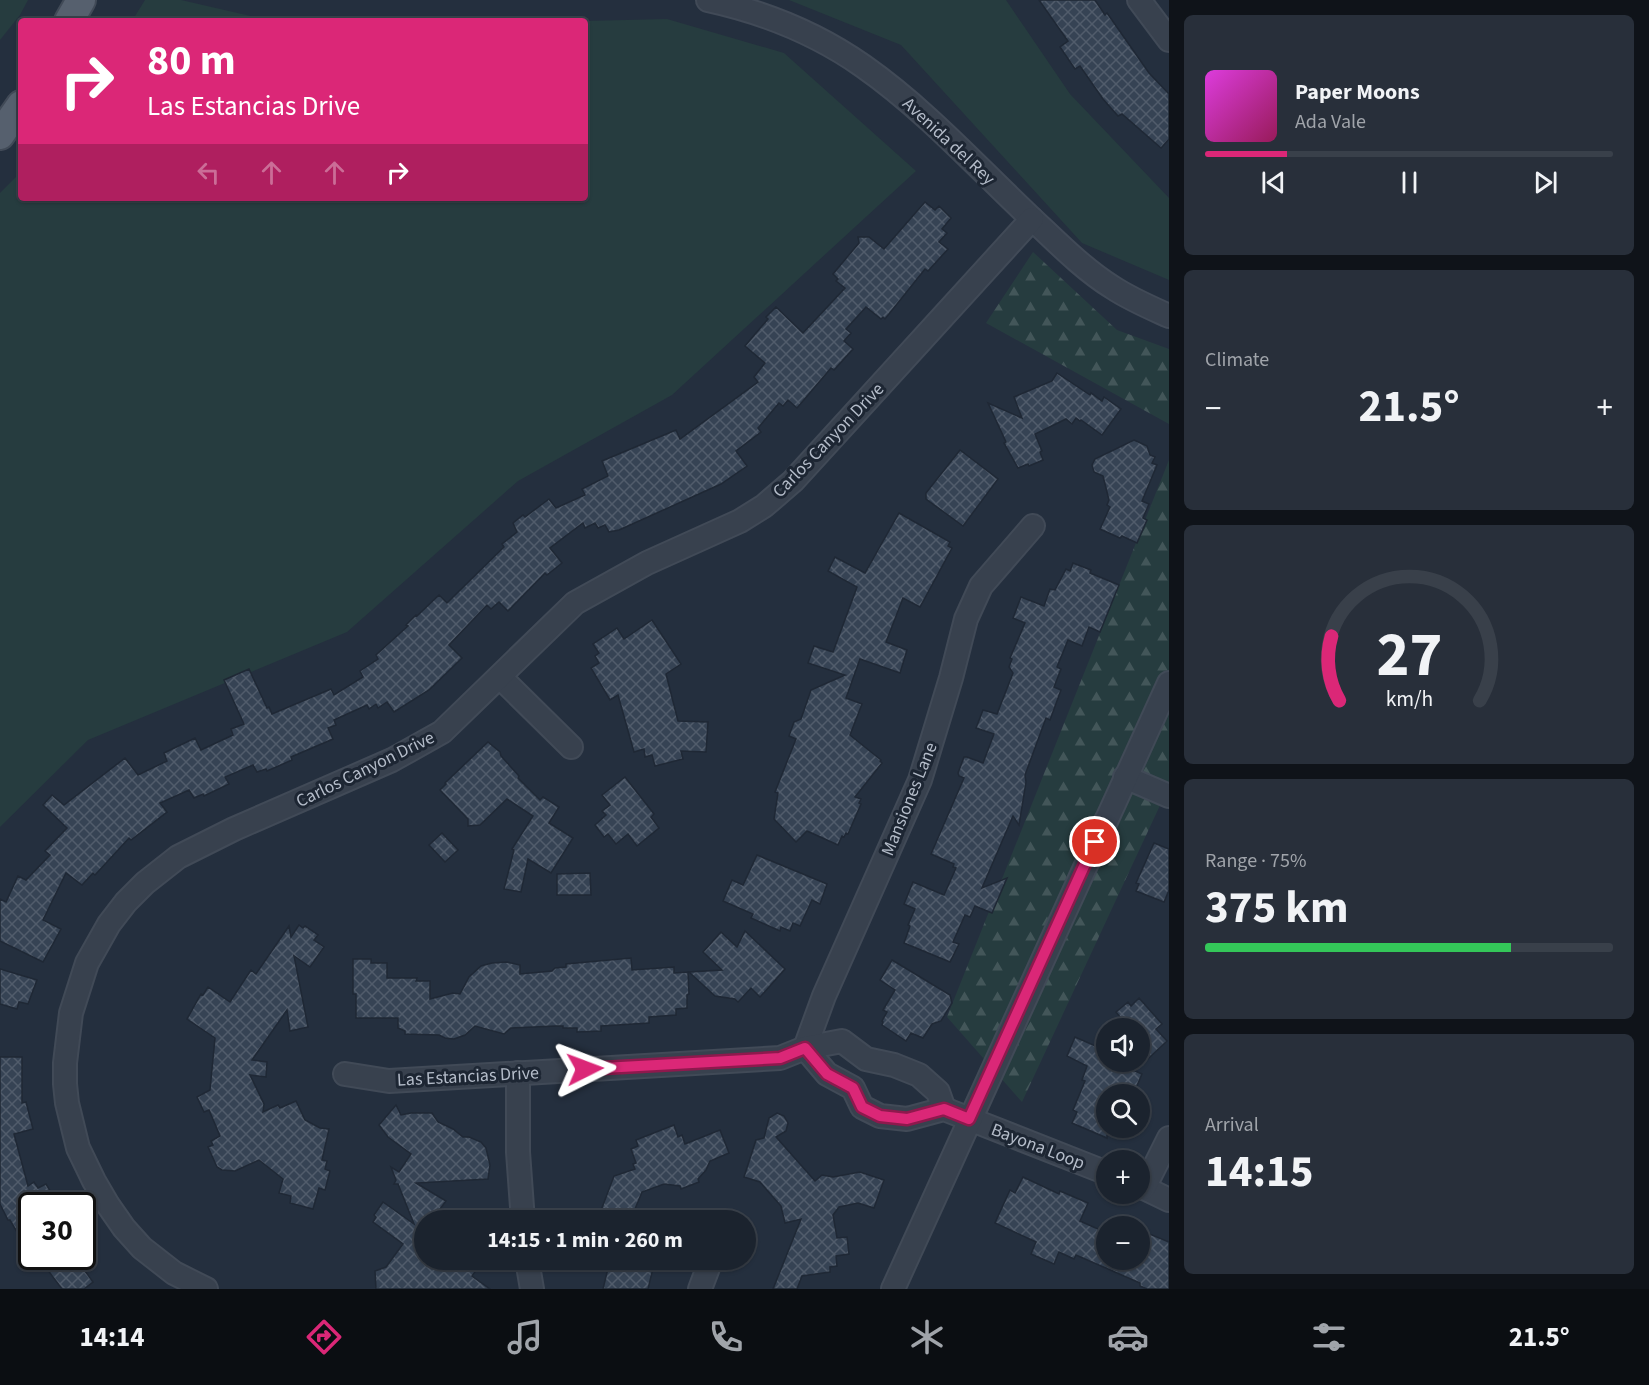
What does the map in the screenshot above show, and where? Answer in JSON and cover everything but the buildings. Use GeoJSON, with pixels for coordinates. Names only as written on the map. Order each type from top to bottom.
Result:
{"type":"FeatureCollection","features":[{"type":"Feature","properties":{"kind":"main road"},"geometry":{"type":"LineString","coordinates":[[71,18],[81,0]]}},
{"type":"Feature","properties":{"kind":"main road"},"geometry":{"type":"LineString","coordinates":[[0,135],[18,109]]}},
{"type":"Feature","properties":{"kind":"street","name":"Avenida del Rey"},"geometry":{"type":"LineString","coordinates":[[708,0],[735,6],[790,25],[863,66],[895,91],[1032,219],[1111,287],[1169,316]]}},
{"type":"Feature","properties":{"kind":"street"},"geometry":{"type":"LineString","coordinates":[[1139,0],[1169,40]]}},
{"type":"Feature","properties":{"kind":"street","name":"Carlos Canyon Drive"},"geometry":{"type":"LineString","coordinates":[[206,1289],[174,1273],[142,1248],[108,1205],[78,1148],[67,1103],[65,1063],[70,1013],[87,963],[109,924],[145,883],[178,857],[234,829],[392,760],[442,732],[575,603],[647,563],[740,521],[764,506],[793,481],[1032,219]]}},
{"type":"Feature","properties":{"kind":"street","name":"Mansiones Lane"},"geometry":{"type":"LineString","coordinates":[[805,1048],[824,996],[921,780],[966,619],[981,586],[1033,526]]}},
{"type":"Feature","properties":{"kind":"street"},"geometry":{"type":"LineString","coordinates":[[500,677],[571,747]]}},
{"type":"Feature","properties":{"kind":"street"},"geometry":{"type":"LineString","coordinates":[[893,1289],[1169,683]]}},
{"type":"Feature","properties":{"kind":"street"},"geometry":{"type":"LineString","coordinates":[[1125,777],[1169,796]]}},
{"type":"Feature","properties":{"kind":"street","name":"Las Estancias Drive"},"geometry":{"type":"LineString","coordinates":[[345,1074],[389,1081],[780,1058],[805,1048],[842,1041],[866,1059],[894,1065],[919,1075],[938,1092],[944,1109]]}},
{"type":"Feature","properties":{"kind":"street"},"geometry":{"type":"LineString","coordinates":[[805,1048],[827,1074],[853,1088],[862,1107],[880,1116],[907,1119],[944,1109],[969,1119]]}},
{"type":"Feature","properties":{"kind":"street"},"geometry":{"type":"LineString","coordinates":[[853,1088],[866,1059]]}},
{"type":"Feature","properties":{"kind":"street"},"geometry":{"type":"LineString","coordinates":[[518,1073],[518,1152],[522,1210]]}},
{"type":"Feature","properties":{"kind":"street","name":"Bayona Loop"},"geometry":{"type":"LineString","coordinates":[[969,1119],[1096,1169]]}},
{"type":"Feature","properties":{"kind":"street"},"geometry":{"type":"LineString","coordinates":[[1150,1172],[1169,1138]]}},
{"type":"Feature","properties":{"kind":"street"},"geometry":{"type":"LineString","coordinates":[[1150,1191],[1169,1200]]}},
{"type":"Feature","properties":{"kind":"street"},"geometry":{"type":"LineString","coordinates":[[529,1270],[532,1289]]}},
{"type":"Feature","properties":{"kind":"street"},"geometry":{"type":"LineString","coordinates":[[700,1289],[707,1270]]}},
{"type":"Feature","properties":{"kind":"green space"},"geometry":{"type":"Polygon","coordinates":[[[0,0],[28,0],[20,15],[0,40],[0,0]]]}},
{"type":"Feature","properties":{"kind":"green space"},"geometry":{"type":"Polygon","coordinates":[[[145,0],[181,0],[259,18],[134,18],[145,0]]]}},
{"type":"Feature","properties":{"kind":"green space"},"geometry":{"type":"Polygon","coordinates":[[[789,0],[1006,0],[1070,94],[1169,198],[1169,280],[1082,243],[901,45],[789,0]]]}},
{"type":"Feature","properties":{"kind":"green space"},"geometry":{"type":"Polygon","coordinates":[[[667,19],[784,53],[916,171],[672,395],[518,481],[347,632],[88,740],[0,827],[0,193],[18,175],[18,201],[588,201],[588,21],[667,19]]]}},
{"type":"Feature","properties":{"kind":"green space"},"geometry":{"type":"Polygon","coordinates":[[[1033,252],[1117,330],[1169,349],[1169,424],[986,323],[1033,252]]]}},
{"type":"Feature","properties":{"kind":"green space"},"geometry":{"type":"Polygon","coordinates":[[[1169,460],[1169,786],[1022,1102],[947,1017],[1169,460]]]}},
{"type":"Feature","properties":{"kind":"route"},"geometry":{"type":"LineString","coordinates":[[585,1069],[780,1058],[805,1048],[827,1074],[853,1088],[862,1107],[880,1116],[907,1119],[944,1109],[969,1119],[1095,842]]}}]}
